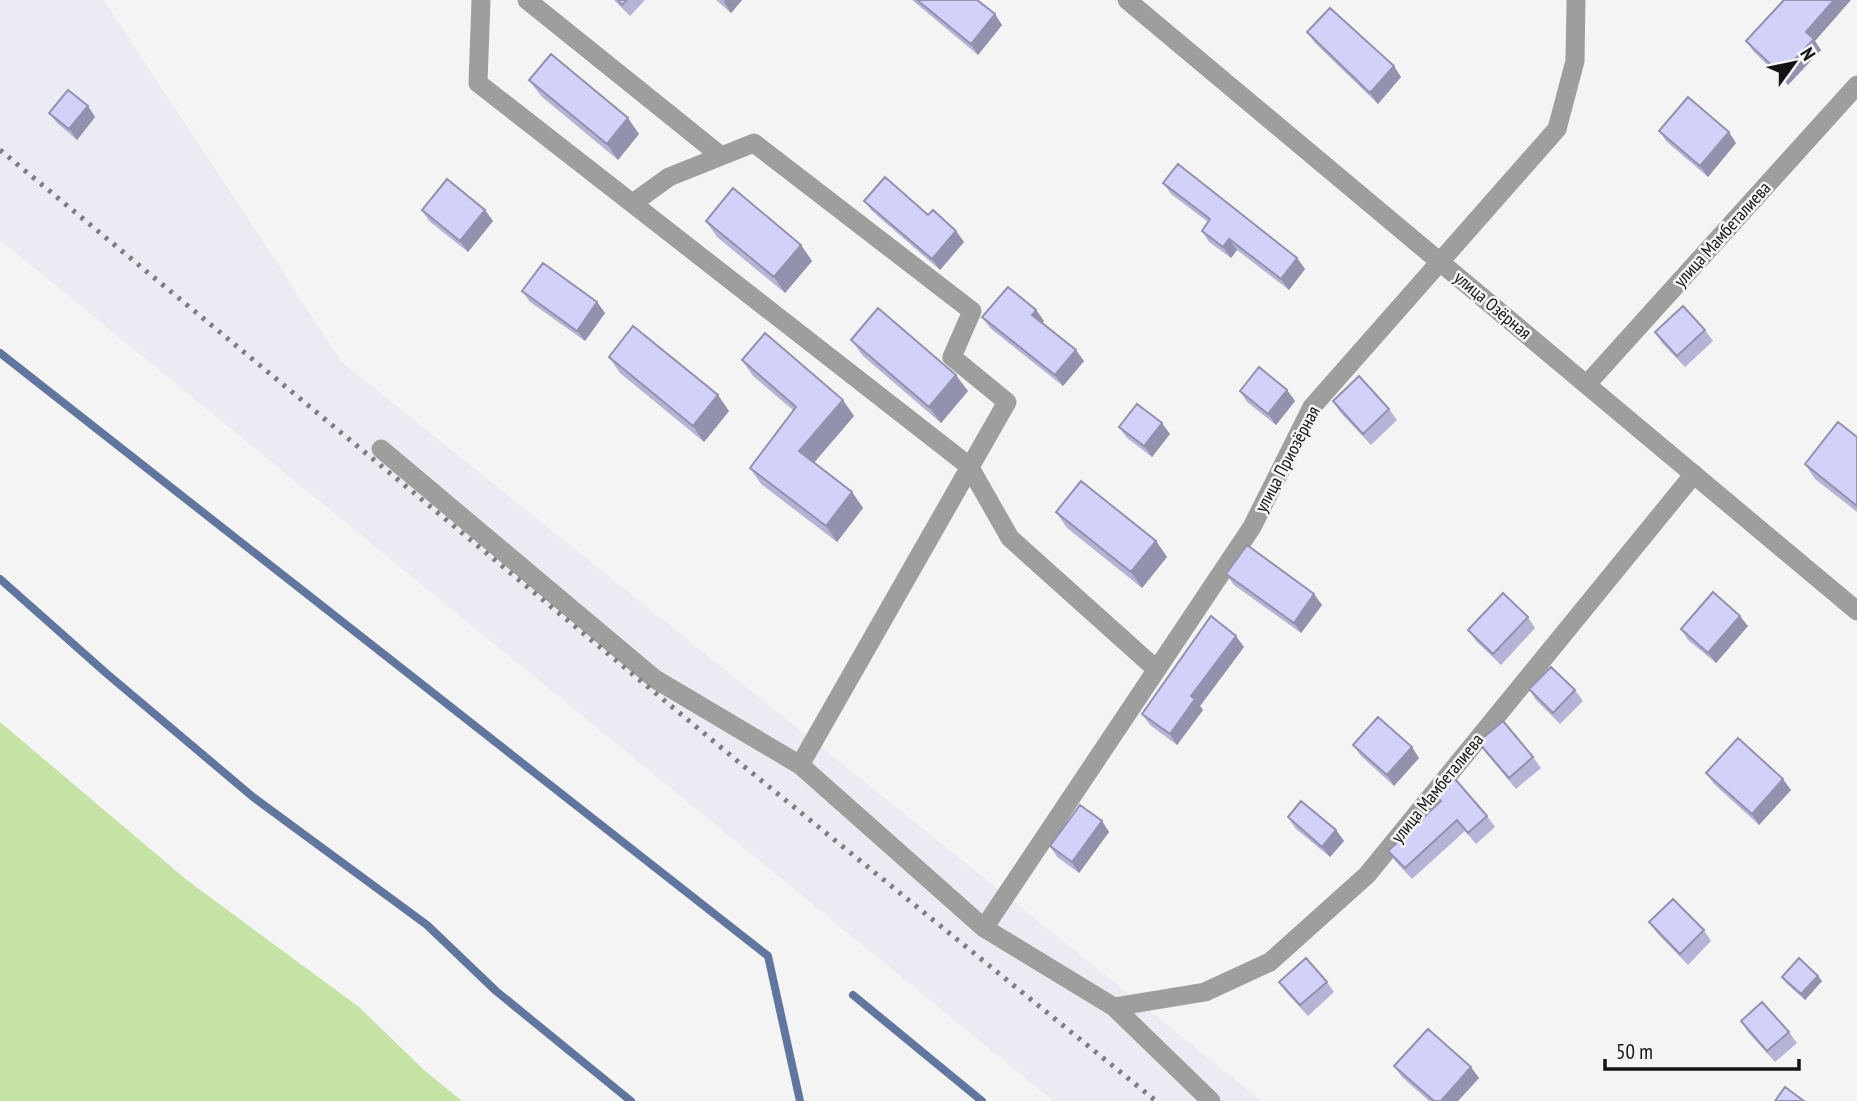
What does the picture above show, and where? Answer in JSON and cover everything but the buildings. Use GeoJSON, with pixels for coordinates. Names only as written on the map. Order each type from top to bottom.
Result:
{"type":"FeatureCollection","features":[{"type":"Feature","properties":{"kind":"street"},"geometry":{"type":"LineString","coordinates":[[481,0],[478,83],[969,466],[1010,538],[1156,669]]}},
{"type":"Feature","properties":{"kind":"street"},"geometry":{"type":"LineString","coordinates":[[527,0],[721,156]]}},
{"type":"Feature","properties":{"kind":"street","name":"улица Озёрная"},"geometry":{"type":"LineString","coordinates":[[1127,0],[1857,611]]}},
{"type":"Feature","properties":{"kind":"street","name":"улица Приозёрная"},"geometry":{"type":"LineString","coordinates":[[984,928],[1252,527],[1312,407],[1556,130],[1574,61],[1576,0]]}},
{"type":"Feature","properties":{"kind":"street","name":"улица Мамбеталиева"},"geometry":{"type":"LineString","coordinates":[[1587,384],[1857,85]]}},
{"type":"Feature","properties":{"kind":"street"},"geometry":{"type":"LineString","coordinates":[[633,203],[669,177],[754,143],[972,311],[952,357],[1007,402],[800,765]]}},
{"type":"Feature","properties":{"kind":"street"},"geometry":{"type":"LineString","coordinates":[[381,449],[655,679],[800,765],[984,928],[1114,1007],[1211,1101]]}},
{"type":"Feature","properties":{"kind":"street","name":"улица Мамбеталиева"},"geometry":{"type":"LineString","coordinates":[[1114,1007],[1205,992],[1270,962],[1367,875],[1694,474]]}},
{"type":"Feature","properties":{"kind":"shaded area"},"geometry":{"type":"Polygon","coordinates":[[[0,0],[104,0],[342,362],[1262,1101],[1053,1101],[0,240],[0,0]]]}},
{"type":"Feature","properties":{"kind":"green space"},"geometry":{"type":"Polygon","coordinates":[[[0,722],[188,881],[359,1007],[425,1071],[462,1101],[0,1101],[0,722]]]}},
{"type":"Feature","properties":{"kind":"waterway"},"geometry":{"type":"LineString","coordinates":[[0,353],[768,956],[800,1101]]}},
{"type":"Feature","properties":{"kind":"waterway"},"geometry":{"type":"LineString","coordinates":[[0,579],[253,797],[427,925],[496,991],[631,1101]]}},
{"type":"Feature","properties":{"kind":"waterway"},"geometry":{"type":"LineString","coordinates":[[853,995],[982,1101]]}},
{"type":"Feature","properties":{"kind":"railway"},"geometry":{"type":"LineString","coordinates":[[0,150],[741,764],[1156,1101]]}}]}
